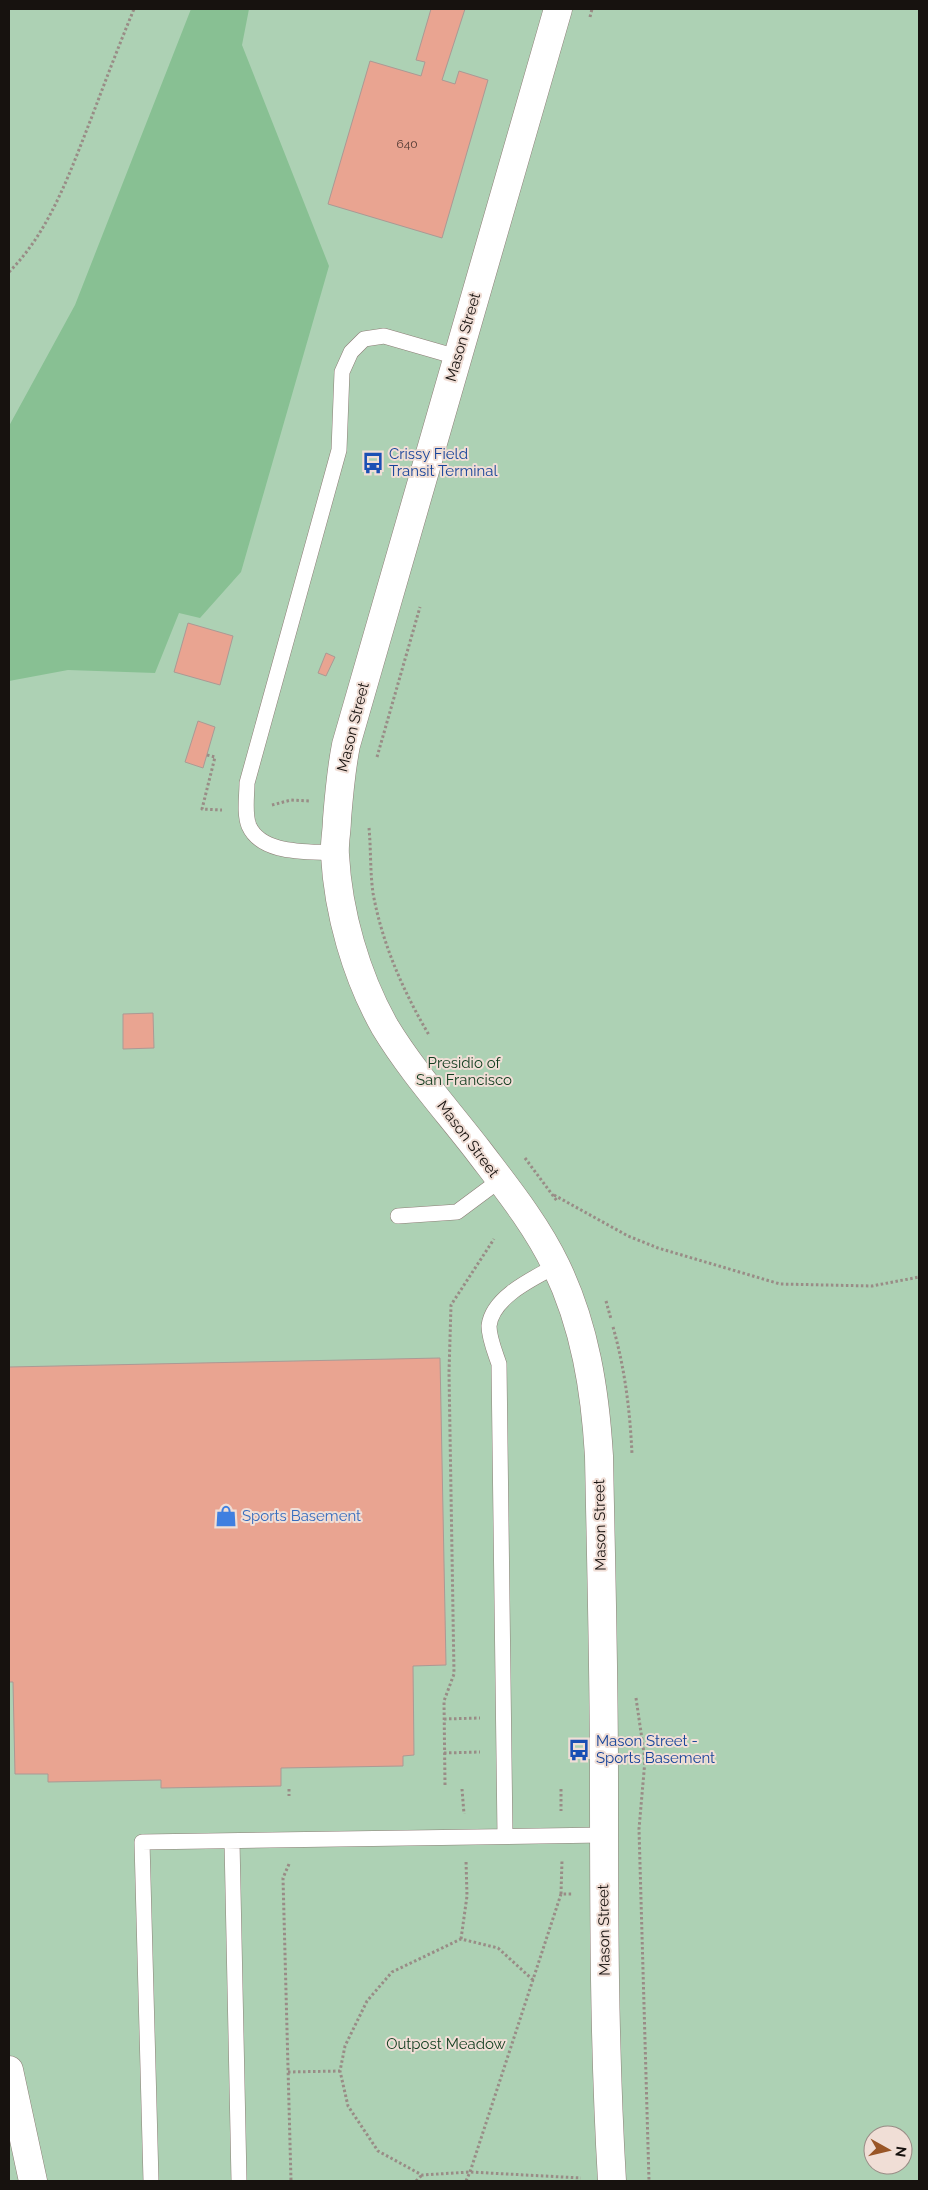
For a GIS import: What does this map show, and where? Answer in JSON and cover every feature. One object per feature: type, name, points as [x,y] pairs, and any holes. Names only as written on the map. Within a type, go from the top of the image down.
[{"type":"main road","name":"Mason Street","points":[[558,9],[346,745],[341,771],[335,853],[350,940],[366,986],[385,1026],[408,1061],[500,1180],[524,1214],[556,1266],[576,1316],[589,1362],[596,1408],[600,1466],[607,2093],[612,2181]]},
{"type":"main road","points":[[9,2070],[33,2181]]},
{"type":"lane","points":[[335,853],[282,848],[262,842],[249,826],[246,807],[247,783],[339,450],[342,372],[351,352],[364,340],[384,336],[457,357]]},
{"type":"lane","points":[[398,1216],[457,1212],[500,1180]]},
{"type":"lane","points":[[505,1836],[499,1364],[492,1344],[489,1325],[496,1310],[510,1292],[556,1266]]},
{"type":"lane","points":[[151,2181],[142,1842],[603,1835]]},
{"type":"lane","points":[[232,1841],[238,2181]]},
{"type":"path","points":[[9,272],[25,256],[49,216],[77,155],[134,9]]},
{"type":"path","points":[[589,18],[592,9]]},
{"type":"path","points":[[375,764],[421,604]]},
{"type":"path","points":[[207,755],[215,757],[202,809],[223,810]]},
{"type":"path","points":[[272,804],[290,800],[313,801]]},
{"type":"path","points":[[369,822],[373,892],[382,931],[397,973],[414,1010],[432,1038]]},
{"type":"path","points":[[524,1156],[561,1209]]},
{"type":"path","points":[[553,1195],[628,1236],[658,1248],[780,1284],[872,1286],[919,1277]]},
{"type":"path","points":[[445,1785],[444,1702],[454,1674],[449,1372],[451,1305],[494,1239]]},
{"type":"path","points":[[604,1297],[621,1355],[629,1405],[632,1455]]},
{"type":"path","points":[[636,1689],[645,1760],[640,1829],[649,2181]]},
{"type":"path","points":[[444,1719],[458,1718]]},
{"type":"path","points":[[444,1753],[459,1753]]},
{"type":"path","points":[[289,1789],[289,1796]]},
{"type":"path","points":[[462,1789],[464,1818]]},
{"type":"path","points":[[561,1789],[561,1812]]},
{"type":"path","points":[[461,1939],[467,1896],[465,1853]]},
{"type":"path","points":[[290,1856],[283,1878],[291,2181]]},
{"type":"path","points":[[466,2181],[561,1894],[562,1858]]},
{"type":"path","points":[[561,1894],[578,1892]]},
{"type":"path","points":[[533,1980],[498,1948],[461,1939],[392,1972],[367,2002],[345,2046],[340,2071],[348,2106],[378,2151],[422,2175],[470,2172],[581,2178]]},
{"type":"path","points":[[288,2072],[340,2071]]},
{"type":"path","points":[[416,2181],[422,2175]]},
{"type":"green space","name":"Presidio of San Francisco","points":[[9,9],[919,9],[919,2181],[9,2181]]},
{"type":"green space","points":[[191,9],[249,9],[242,45],[329,266],[241,572],[200,618],[179,613],[155,673],[68,670],[9,681],[9,426],[75,305]]},
{"type":"building","points":[[431,9],[465,9],[442,80],[455,84],[459,71],[488,80],[442,238],[328,204],[370,61],[421,76],[425,62],[416,60]]},
{"type":"building","points":[[188,623],[233,636],[220,685],[174,672]]},
{"type":"building","points":[[326,653],[335,657],[326,676],[318,673]]},
{"type":"building","points":[[198,721],[215,727],[203,768],[185,762]]},
{"type":"building","points":[[153,1013],[154,1048],[123,1049],[123,1014]]},
{"type":"building","name":"Sports Basement","points":[[440,1358],[446,1665],[413,1666],[414,1755],[403,1756],[403,1766],[281,1768],[281,1786],[161,1788],[161,1780],[48,1782],[48,1774],[15,1774],[13,1682],[9,1682],[9,1367]]},
{"type":"place","name":"Crissy Field Transit Terminal","points":[[373,463]]},
{"type":"place","name":"Sports Basement","points":[[226,1516]]},
{"type":"place","name":"Mason Street - Sports Basement","points":[[579,1750]]},
{"type":"park label","name":"Outpost Meadow","points":[[446,2044]]}]
